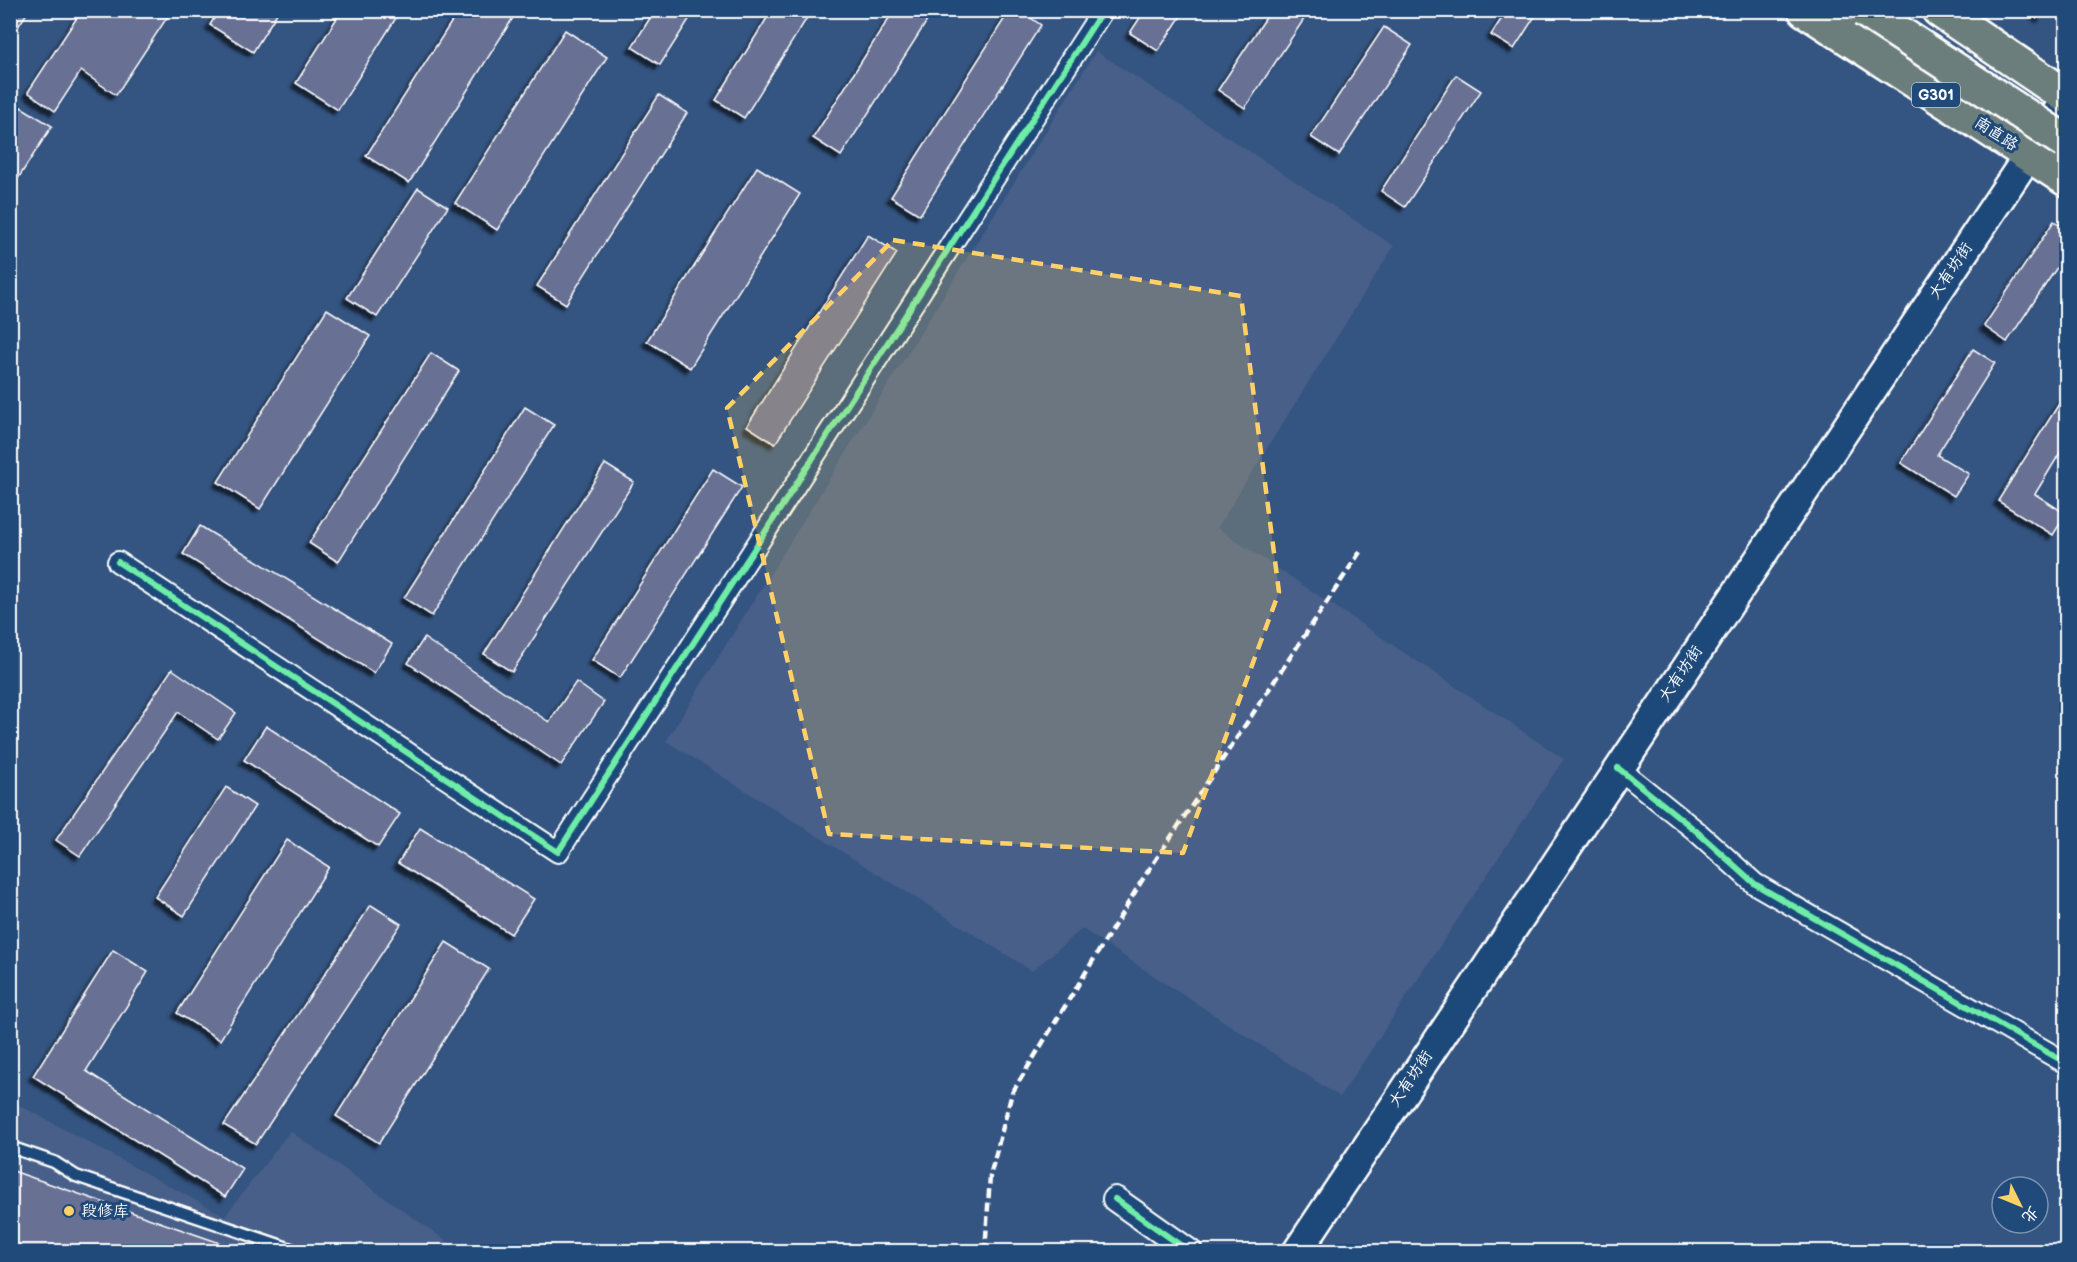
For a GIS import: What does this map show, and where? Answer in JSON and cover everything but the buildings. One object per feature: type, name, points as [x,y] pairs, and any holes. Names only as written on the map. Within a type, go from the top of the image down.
[{"type":"highway","name":"南直路","points":[[1805,10],[2067,179]]},
{"type":"highway","points":[[1864,10],[2067,142]]},
{"type":"highway","points":[[1904,10],[2067,116]]},
{"type":"highway","points":[[1939,10],[2067,97]]},
{"type":"main road","name":"大有坊街","points":[[1297,1251],[2067,97]]},
{"type":"street","points":[[118,562],[558,852],[1103,10]]},
{"type":"street","points":[[1618,768],[1695,830],[1755,884],[2067,1063]]},
{"type":"street","points":[[1115,1199],[1190,1251]]},
{"type":"lane","points":[[10,1148],[54,1162],[76,1176],[300,1251]]},
{"type":"highlighted area","points":[[893,240],[1241,296],[1279,592],[1183,853],[829,834],[727,408]]},
{"type":"shaded area","points":[[1096,51],[1394,246],[1217,528],[1564,759],[1340,1097],[1082,929],[1032,971],[666,741]]},
{"type":"shaded area","points":[[10,1100],[225,1216],[290,1131],[461,1251],[11,1251]]},
{"type":"railway","points":[[985,1252],[990,1176],[1012,1093],[1141,882],[1360,552]]},
{"type":"cycle path","points":[[118,562],[558,852],[1103,10]]},
{"type":"cycle path","points":[[1618,768],[1695,830],[1755,884],[2066,1063]]},
{"type":"cycle path","points":[[1115,1199],[1190,1252]]},
{"type":"place","name":"段修库","points":[[69,1211]]}]
